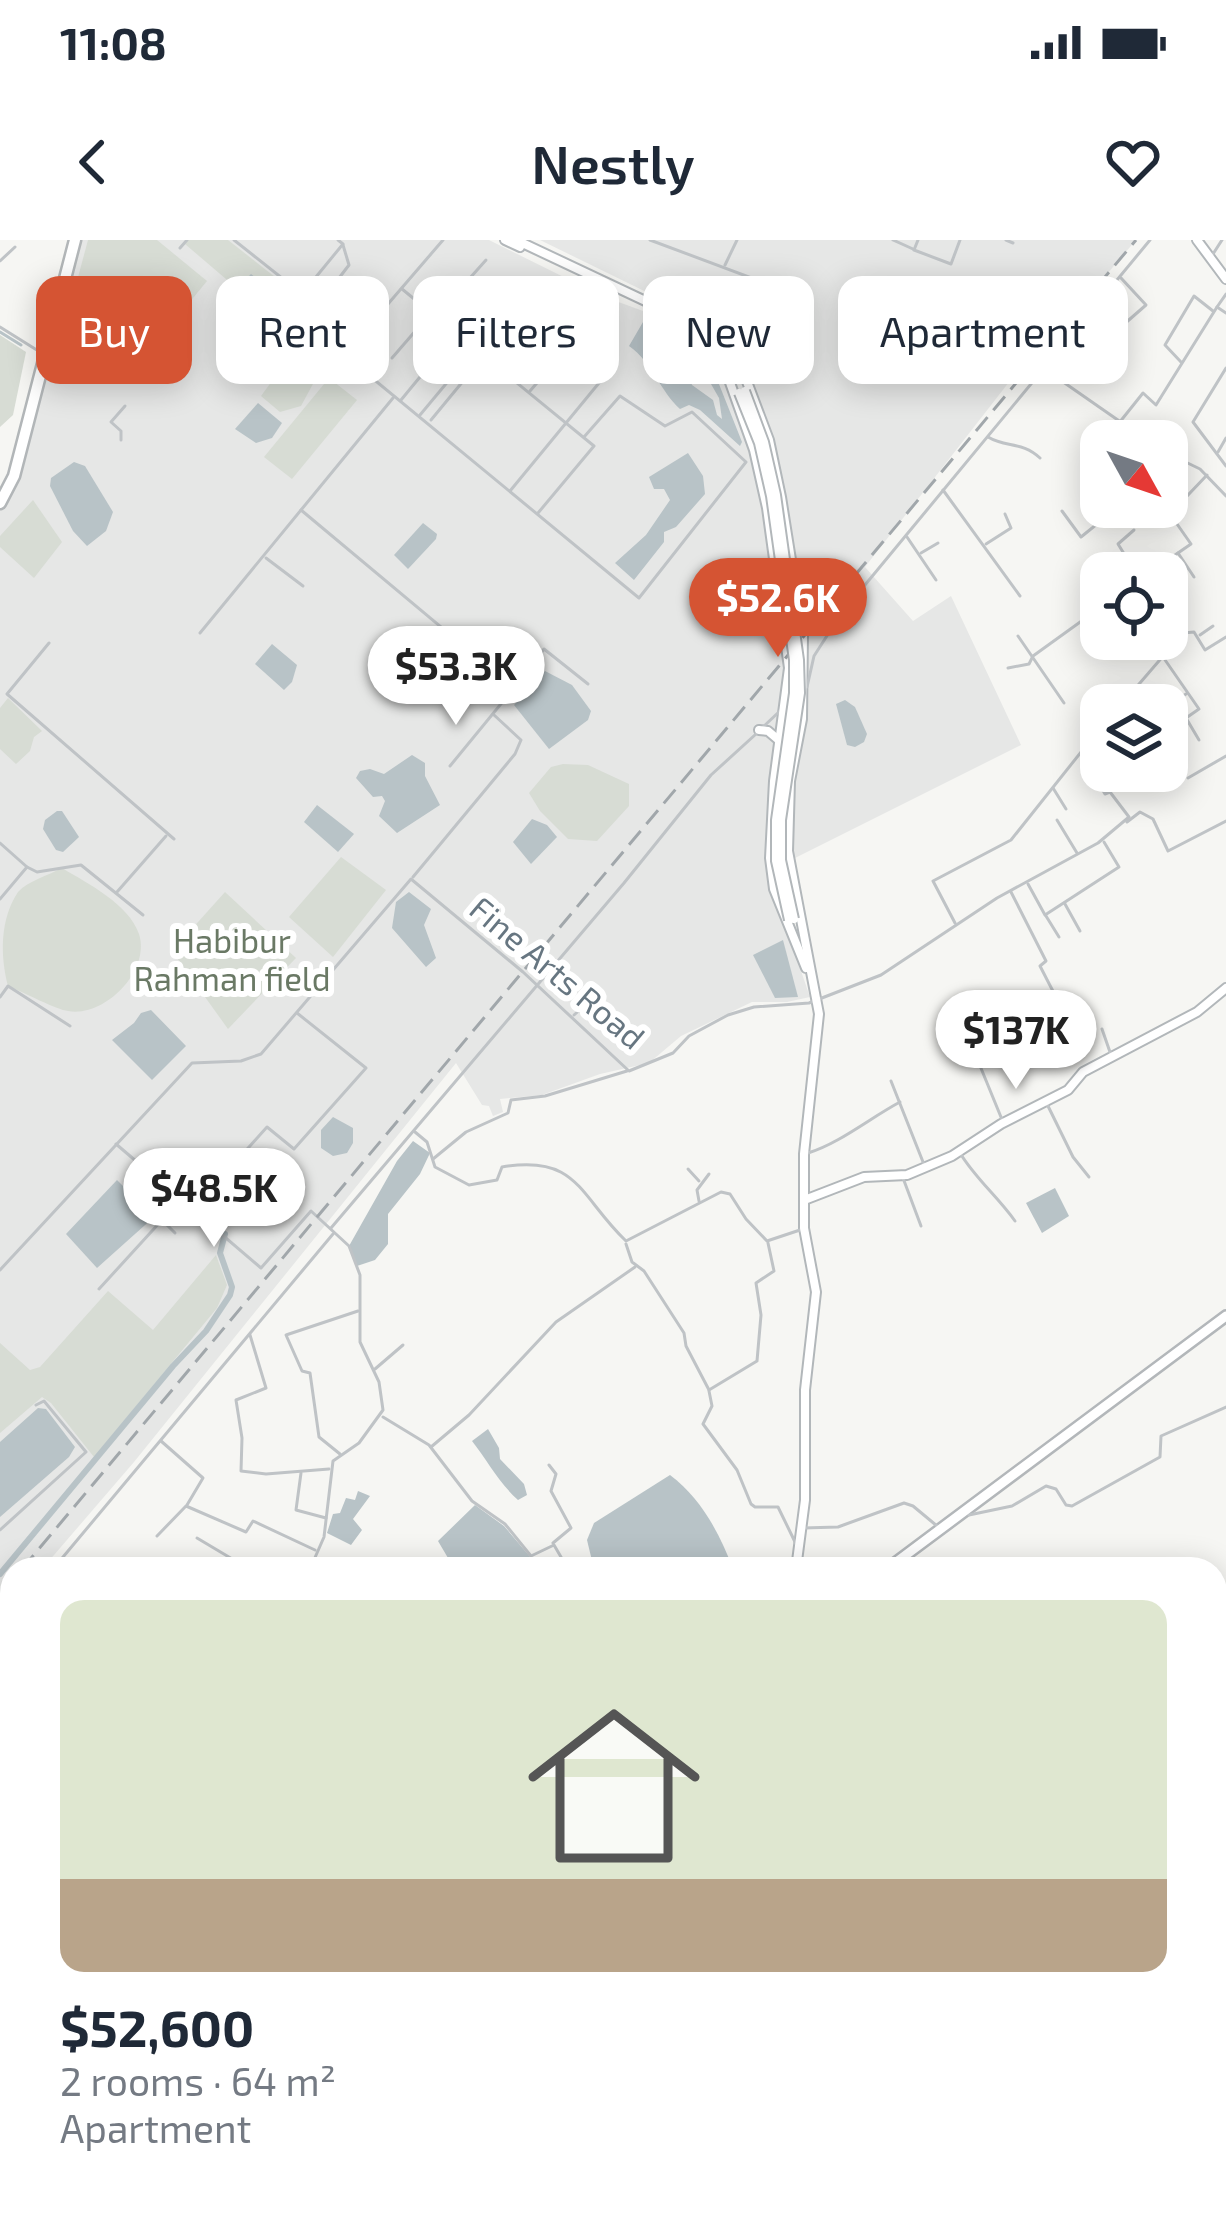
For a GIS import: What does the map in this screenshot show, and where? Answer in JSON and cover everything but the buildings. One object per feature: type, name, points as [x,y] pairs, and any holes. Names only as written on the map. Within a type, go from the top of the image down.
[{"type":"highway","points":[[65,276],[74,240]]},
{"type":"highway","points":[[0,493],[36,381]]},
{"type":"highway","points":[[0,503],[14,476],[37,384]]},
{"type":"main road","points":[[505,240],[643,306]]},
{"type":"main road","points":[[516,240],[643,300]]},
{"type":"main road","points":[[1200,240],[1226,275]]},
{"type":"main road","points":[[1200,240],[1226,275]]},
{"type":"main road","points":[[730,384],[754,450],[767,508],[788,653],[770,858],[774,889],[797,936]]},
{"type":"main road","points":[[736,384],[764,442],[800,660],[800,693],[781,820],[781,860],[792,920],[818,998],[818,1046],[804,1154],[804,1228],[816,1292],[805,1390],[805,1500],[797,1557]]},
{"type":"main road","points":[[741,384],[742,392]]},
{"type":"main road","points":[[745,384],[769,440],[799,600],[804,689],[790,781],[788,851],[797,936]]},
{"type":"main road","points":[[759,730],[768,731],[782,744]]},
{"type":"main road","points":[[807,1199],[864,1177],[903,1176],[959,1151],[1068,1090],[1083,1072],[1197,1012],[1226,988]]},
{"type":"main road","points":[[941,1532],[1226,1319]]},
{"type":"main road","points":[[907,1557],[1226,1319]]},
{"type":"street","points":[[180,248],[187,240]]},
{"type":"street","points":[[234,240],[279,276]]},
{"type":"street","points":[[389,304],[443,240]]},
{"type":"street","points":[[650,240],[742,276]]},
{"type":"street","points":[[723,269],[737,240]]},
{"type":"street","points":[[893,240],[951,264],[961,240]]},
{"type":"street","points":[[914,250],[918,240]]},
{"type":"street","points":[[1006,240],[1013,242]]},
{"type":"street","points":[[1121,276],[1150,240]]},
{"type":"street","points":[[1213,254],[1222,240]]},
{"type":"street","points":[[315,276],[340,242]]},
{"type":"street","points":[[340,242],[350,265],[341,276]]},
{"type":"street","points":[[0,261],[15,247]]},
{"type":"street","points":[[471,276],[486,260]]},
{"type":"street","points":[[1128,286],[1146,305],[1128,321]]},
{"type":"street","points":[[402,289],[413,298]]},
{"type":"street","points":[[1121,420],[1143,393],[1156,404],[1226,294]]},
{"type":"street","points":[[1182,363],[1165,345],[1194,296],[1226,313]]},
{"type":"street","points":[[0,327],[36,349]]},
{"type":"street","points":[[392,358],[413,336]]},
{"type":"street","points":[[1226,368],[1192,422],[1226,466]]},
{"type":"street","points":[[200,633],[413,381]]},
{"type":"street","points":[[379,384],[639,598],[746,462],[692,412],[665,426],[620,396],[584,437]]},
{"type":"street","points":[[418,417],[446,384]]},
{"type":"street","points":[[431,420],[461,384]]},
{"type":"street","points":[[519,384],[595,446],[536,514]]},
{"type":"street","points":[[529,392],[536,384]]},
{"type":"street","points":[[509,491],[598,384]]},
{"type":"street","points":[[63,1557],[711,775],[804,689],[819,645],[1031,384]]},
{"type":"street","points":[[1066,384],[1115,420]]},
{"type":"street","points":[[121,440],[121,431],[111,422],[125,406]]},
{"type":"street","points":[[987,436],[998,443],[1015,442],[1040,458]]},
{"type":"street","points":[[1217,453],[1226,438]]},
{"type":"street","points":[[1188,465],[1207,475],[1226,496]]},
{"type":"street","points":[[1179,552],[1191,544],[1170,514],[1207,475]]},
{"type":"street","points":[[942,489],[1020,596]]},
{"type":"street","points":[[301,510],[514,688]]},
{"type":"street","points":[[1062,511],[1081,537],[1092,528]]},
{"type":"street","points":[[985,545],[1011,528],[1005,514]]},
{"type":"street","points":[[1123,552],[1118,544],[1134,530]]},
{"type":"street","points":[[906,536],[936,580]]},
{"type":"street","points":[[919,554],[938,543]]},
{"type":"street","points":[[264,556],[302,586]]},
{"type":"street","points":[[1188,568],[1194,577]]},
{"type":"street","points":[[1008,668],[1018,664],[1021,669],[1080,623]]},
{"type":"street","points":[[1197,637],[1213,626]]},
{"type":"street","points":[[1188,633],[1194,632],[1205,650],[1225,639]]},
{"type":"street","points":[[1018,636],[1064,703]]},
{"type":"street","points":[[0,703],[49,643]]},
{"type":"street","points":[[450,766],[544,649],[587,684]]},
{"type":"street","points":[[1139,684],[1159,660]]},
{"type":"street","points":[[1188,693],[1199,709],[1188,717]]},
{"type":"street","points":[[7,694],[174,839]]},
{"type":"street","points":[[0,1270],[192,1063],[256,1058],[515,754],[521,740],[492,713]]},
{"type":"street","points":[[1188,721],[1199,740]]},
{"type":"street","points":[[956,926],[933,881],[1011,840],[1080,753]]},
{"type":"street","points":[[1188,778],[1226,756]]},
{"type":"street","points":[[1053,786],[1066,809]]},
{"type":"street","points":[[1106,792],[1129,817],[1108,832]]},
{"type":"street","points":[[1108,832],[1140,812],[1153,819],[1168,851],[1226,821]]},
{"type":"street","points":[[1057,820],[1078,855]]},
{"type":"street","name":"Fine Arts Road","points":[[411,879],[629,1070],[673,1054],[689,1036],[728,1015],[754,1007],[809,1003],[881,975],[1108,832]]},
{"type":"street","points":[[116,893],[168,834]]},
{"type":"street","points":[[1045,915],[1119,867],[1102,839]]},
{"type":"street","points":[[0,843],[37,872],[81,865],[143,915]]},
{"type":"street","points":[[0,899],[26,867]]},
{"type":"street","points":[[1027,882],[1059,937]]},
{"type":"street","points":[[1010,891],[1046,962],[1040,966],[1058,1001],[1067,997]]},
{"type":"street","points":[[1064,902],[1080,931]]},
{"type":"street","points":[[0,997],[8,986],[70,1026]]},
{"type":"street","points":[[573,1017],[583,1007]]},
{"type":"street","points":[[209,1220],[226,1200],[213,1187],[267,1127],[294,1149],[366,1068],[296,1012]]},
{"type":"street","points":[[1102,1029],[1111,1057]]},
{"type":"street","points":[[967,1034],[1003,1123]]},
{"type":"street","points":[[432,1160],[466,1132],[508,1113],[511,1100],[545,1096],[629,1070]]},
{"type":"street","points":[[891,1081],[925,1168]]},
{"type":"street","points":[[804,1154],[831,1144],[900,1102]]},
{"type":"street","points":[[1047,1102],[1088,1178]]},
{"type":"street","points":[[414,1131],[427,1142],[442,1174],[452,1174],[469,1185],[497,1180],[502,1167],[555,1166],[574,1179],[601,1217],[626,1241],[632,1262],[644,1270],[684,1333],[709,1390],[712,1406],[704,1424],[736,1469],[751,1504],[778,1508],[798,1546]]},
{"type":"street","points":[[116,1144],[260,1268],[311,1210],[349,1246],[361,1275],[360,1342],[383,1400],[381,1416],[331,1469],[327,1519],[314,1557]]},
{"type":"street","points":[[959,1151],[971,1172],[1015,1221]]},
{"type":"street","points":[[688,1169],[700,1183]]},
{"type":"street","points":[[699,1203],[700,1183],[709,1174]]},
{"type":"street","points":[[903,1176],[921,1226]]},
{"type":"street","points":[[626,1241],[721,1192],[730,1194],[767,1241],[774,1271],[756,1283],[761,1316],[758,1360],[709,1390]]},
{"type":"street","points":[[99,1289],[182,1198]]},
{"type":"street","points":[[162,1220],[175,1233]]},
{"type":"street","points":[[767,1241],[804,1228]]},
{"type":"street","points":[[430,1447],[469,1414],[556,1322],[637,1265]]},
{"type":"street","points":[[341,1455],[319,1438],[310,1373],[302,1371],[286,1335],[360,1310]]},
{"type":"street","points":[[249,1334],[266,1388],[236,1400],[241,1471],[331,1469]]},
{"type":"street","points":[[374,1370],[404,1345]]},
{"type":"street","points":[[0,1530],[86,1452],[44,1401],[36,1405]]},
{"type":"street","points":[[969,1515],[1012,1506],[1046,1486],[1056,1489],[1072,1506],[1160,1457],[1161,1436],[1226,1407]]},
{"type":"street","points":[[381,1416],[430,1447],[472,1501],[505,1524],[531,1556],[571,1528],[550,1491],[556,1474],[550,1465]]},
{"type":"street","points":[[157,1536],[186,1506],[202,1478],[159,1439]]},
{"type":"street","points":[[301,1472],[296,1510],[327,1519]]},
{"type":"street","points":[[801,1528],[838,1527],[904,1504],[921,1512],[941,1532]]},
{"type":"street","points":[[186,1506],[246,1532],[253,1521],[316,1551]]},
{"type":"street","points":[[197,1538],[229,1557]]},
{"type":"street","points":[[551,1544],[560,1557]]},
{"type":"shaded area","points":[[78,240],[489,240],[562,276],[413,276],[413,384],[619,384],[619,302],[643,311],[643,384],[814,384],[814,276],[643,276],[643,290],[540,240],[1136,240],[1105,276],[838,276],[838,384],[1007,384],[865,567],[913,621],[951,596],[1021,745],[795,858],[772,887],[810,997],[752,1002],[681,1036],[649,1063],[542,1095],[500,1099],[503,1112],[493,1116],[456,1063],[52,1557],[0,1557],[0,509],[11,493],[40,384],[192,384],[192,276],[68,276]]},
{"type":"shaded area","points":[[643,322],[643,359],[629,346]]},
{"type":"shaded area","points":[[660,384],[692,384],[713,400],[722,419],[711,384],[719,384],[740,446],[700,410],[689,405],[680,409]]},
{"type":"shaded area","points":[[258,403],[282,423],[272,438],[256,443],[235,429]]},
{"type":"shaded area","points":[[688,453],[703,476],[705,494],[676,527],[664,532],[664,542],[634,580],[615,563],[646,535],[670,500],[664,489],[654,489],[649,477]]},
{"type":"shaded area","points":[[74,462],[85,466],[113,512],[106,531],[87,546],[73,531],[50,486],[51,478]]},
{"type":"shaded area","points":[[423,523],[437,534],[436,539],[408,569],[394,555]]},
{"type":"shaded area","points":[[418,631],[442,651],[424,675],[399,653]]},
{"type":"shaded area","points":[[272,644],[297,665],[284,690],[255,664]]},
{"type":"shaded area","points":[[545,671],[572,685],[591,711],[588,720],[549,749],[514,705]]},
{"type":"shaded area","points":[[845,700],[855,707],[867,734],[855,747],[847,745],[836,704]]},
{"type":"shaded area","points":[[412,755],[425,763],[425,776],[440,805],[397,833],[379,816],[385,801],[382,796],[373,797],[356,778],[360,771],[370,769],[384,774]]},
{"type":"shaded area","points":[[317,805],[354,834],[338,852],[304,822]]},
{"type":"shaded area","points":[[62,811],[79,837],[63,852],[56,850],[43,829],[45,820]]},
{"type":"shaded area","points":[[532,819],[547,825],[557,837],[531,864],[513,842]]},
{"type":"shaded area","points":[[409,892],[431,909],[424,925],[436,958],[426,967],[392,928],[396,902]]},
{"type":"shaded area","points":[[783,940],[798,997],[775,998],[753,955]]},
{"type":"shaded area","points":[[151,1010],[186,1046],[152,1080],[112,1040],[141,1013]]},
{"type":"shaded area","points":[[333,1117],[353,1128],[353,1143],[347,1153],[333,1156],[321,1148],[321,1130]]},
{"type":"shaded area","points":[[413,1141],[430,1153],[420,1174],[388,1214],[388,1244],[375,1260],[357,1266],[349,1246]]},
{"type":"shaded area","points":[[117,1180],[154,1217],[97,1268],[66,1234]]},
{"type":"shaded area","points":[[1055,1188],[1069,1216],[1042,1233],[1026,1203]]},
{"type":"shaded area","points":[[38,1408],[46,1409],[75,1447],[0,1517],[0,1442]]},
{"type":"shaded area","points":[[488,1429],[500,1459],[524,1484],[527,1495],[518,1500],[472,1441]]},
{"type":"shaded area","points":[[670,1475],[708,1518],[728,1557],[591,1557],[587,1540],[594,1523]]},
{"type":"shaded area","points":[[358,1491],[370,1496],[353,1519],[362,1530],[351,1545],[327,1533],[333,1514],[340,1513],[346,1498],[355,1500]]},
{"type":"shaded area","points":[[475,1505],[504,1526],[530,1557],[447,1557],[438,1541]]},
{"type":"green space","points":[[88,240],[157,240],[207,281],[192,299],[192,276],[78,276]]},
{"type":"green space","points":[[188,240],[228,240],[274,276],[222,276],[185,244]]},
{"type":"green space","points":[[0,335],[26,352],[13,415],[0,427]]},
{"type":"green space","points":[[270,384],[313,384],[301,406],[280,412],[261,396]]},
{"type":"green space","points":[[324,384],[337,384],[357,400],[292,479],[264,457]]},
{"type":"green space","points":[[33,500],[62,542],[34,578],[0,547],[0,536]]},
{"type":"green space","points":[[8,698],[42,731],[16,764],[0,749],[0,708]]},
{"type":"green space","points":[[588,765],[629,784],[629,806],[597,841],[568,839],[529,793],[551,767]]},
{"type":"green space","points":[[341,857],[386,890],[333,957],[289,917]]},
{"type":"green space","points":[[62,868],[126,913],[139,934],[141,948],[122,989],[82,1011],[63,1010],[8,986],[4,962],[5,925],[18,892]]},
{"type":"green space","name":"Habibur Rahman field","points":[[225,892],[296,958],[228,1029],[172,951]]},
{"type":"green space","points":[[216,1255],[227,1285],[217,1308],[94,1457],[42,1397],[0,1433],[0,1343],[30,1370],[40,1367],[108,1291],[153,1330]]},
{"type":"waterway","points":[[0,332],[21,345]]},
{"type":"waterway","points":[[14,1557],[206,1331],[230,1295],[232,1287],[220,1253],[225,1234]]},
{"type":"railway","points":[[32,1557],[1136,240]]}]
